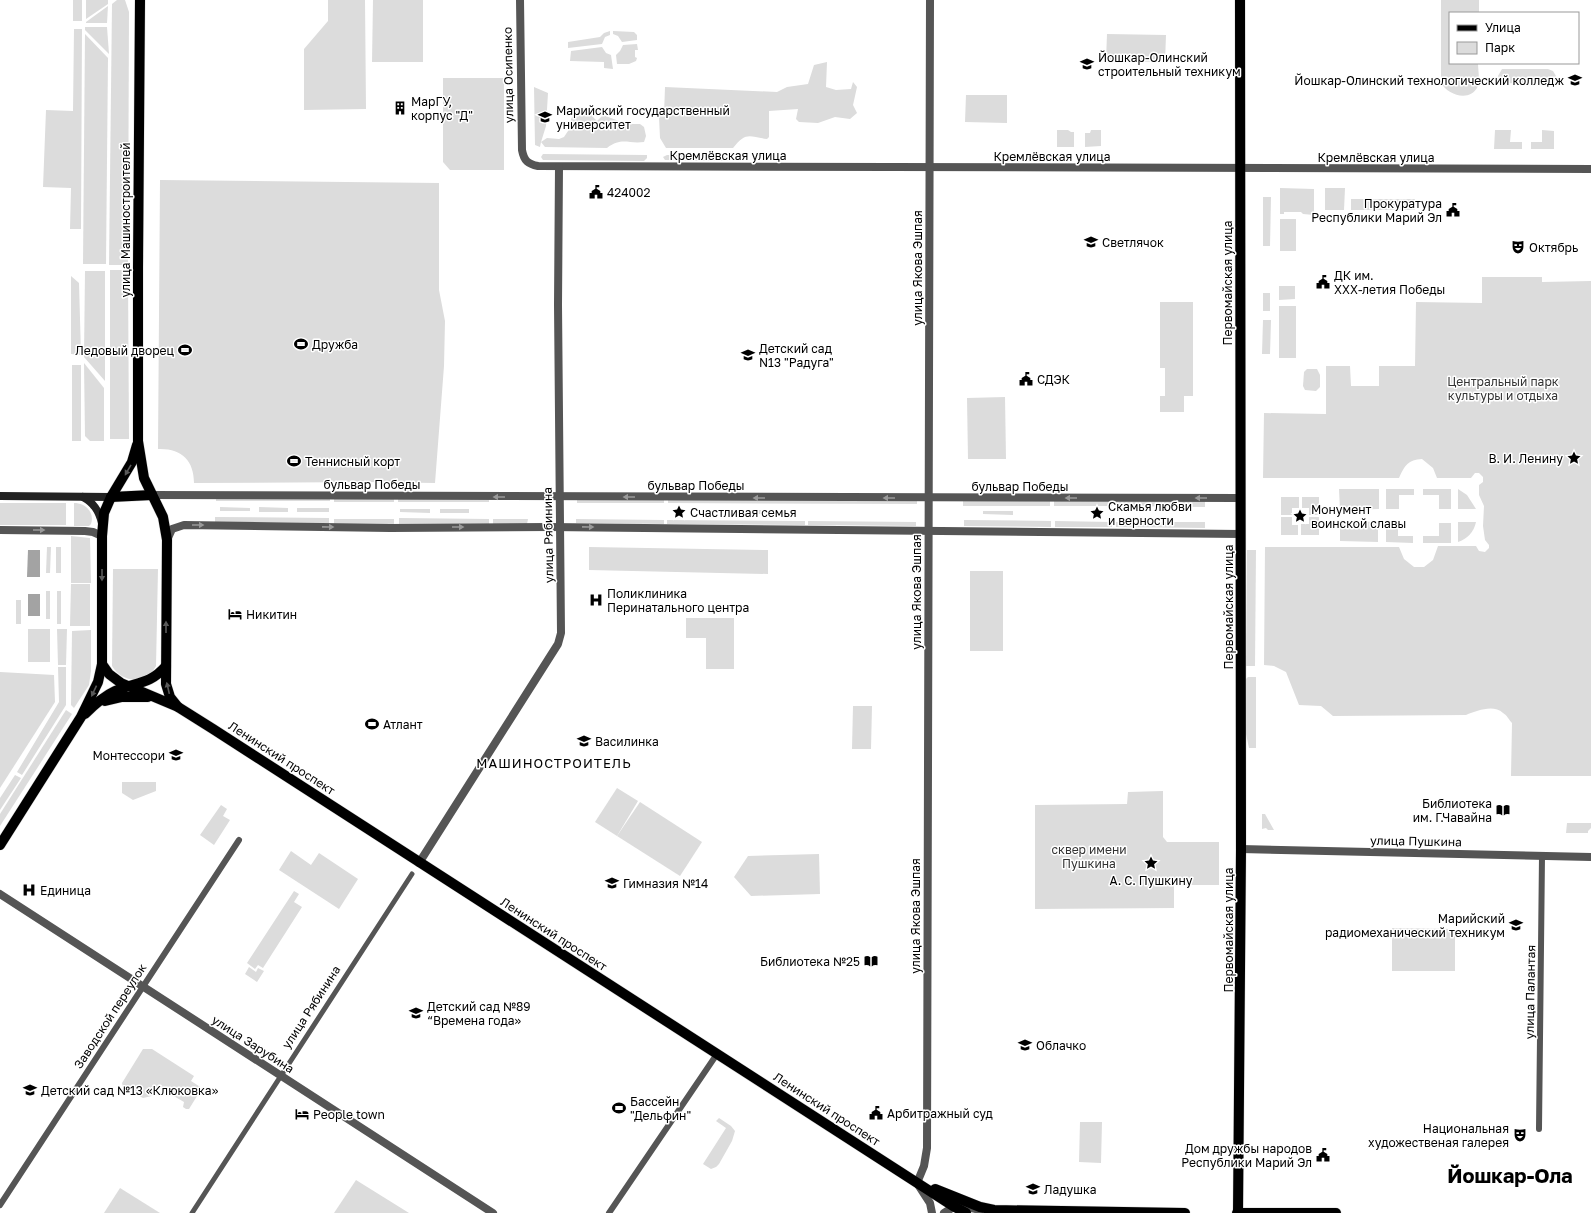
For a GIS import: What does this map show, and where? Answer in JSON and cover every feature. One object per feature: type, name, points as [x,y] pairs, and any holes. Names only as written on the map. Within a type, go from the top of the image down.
[{"type":"main road","name":"улица Машиностроителей","points":[[140,0],[138,441],[144,478],[164,517],[167,540]]},
{"type":"main road","name":"Первомайская улица","points":[[1238,1213],[1241,849],[1240,0]]},
{"type":"main road","name":"улица Машиностроителей","points":[[102,664],[103,524],[107,505],[132,462],[138,441]]},
{"type":"main road","points":[[0,496],[152,496]]},
{"type":"main road","points":[[82,496],[96,507],[103,524]]},
{"type":"main road","name":"Ленинский проспект","points":[[167,540],[166,666],[168,690],[178,707]]},
{"type":"main road","points":[[0,845],[81,717],[98,682],[102,664]]},
{"type":"main road","name":"Ленинский проспект","points":[[102,664],[113,678],[129,687],[178,707],[917,1183],[966,1213]]},
{"type":"main road","points":[[81,717],[108,695],[149,680],[161,672],[166,666]]},
{"type":"main road","name":"Ленинский проспект","points":[[97,703],[122,697],[156,698]]},
{"type":"main road","name":"Ленинский проспект","points":[[917,1183],[980,1207],[994,1210],[1185,1213]]},
{"type":"main road","points":[[1238,1213],[1336,1213]]},
{"type":"street","name":"улица Осипенко","points":[[520,0],[522,150]]},
{"type":"street","name":"улица Якова Эшпая","points":[[917,1183],[924,1166],[927,1148],[930,0]]},
{"type":"street","name":"Кремлёвская улица","points":[[522,150],[523,157],[530,164],[559,167],[1591,169]]},
{"type":"street","name":"улица Рябинина","points":[[419,863],[558,644],[561,633],[558,305],[559,167]]},
{"type":"street","name":"бульвар Победы","points":[[152,496],[1240,498]]},
{"type":"street","points":[[167,540],[172,529],[177,526],[184,525],[390,528],[561,527],[1240,534]]},
{"type":"street","points":[[0,530],[85,530],[102,536]]},
{"type":"street","name":"Заводской переулок","points":[[0,1205],[239,840]]},
{"type":"street","name":"улица Пушкина","points":[[1241,849],[1591,857]]},
{"type":"street","name":"улица Палантая","points":[[1539,1129],[1542,856]]},
{"type":"street","name":"улица Рябинина","points":[[192,1213],[412,874]]},
{"type":"street","name":"улица Зарубина","points":[[0,894],[493,1213]]},
{"type":"street","points":[[608,1213],[717,1054]]},
{"type":"street","points":[[917,1183],[930,1203],[932,1213]]},
{"type":"street","points":[[944,1213],[953,1206],[961,1206],[978,1210],[994,1210]]},
{"type":"green space","points":[[73,0],[82,0],[82,21],[73,21]]},
{"type":"green space","points":[[86,0],[108,0],[108,4],[86,19]]},
{"type":"green space","points":[[117,0],[125,0],[129,12],[128,263],[124,265],[109,265],[112,4]]},
{"type":"green space","points":[[328,0],[365,0],[366,109],[304,110],[304,49],[328,21]]},
{"type":"green space","points":[[373,0],[423,0],[423,62],[372,62]]},
{"type":"green space","points":[[1441,0],[1479,0],[1479,12],[1449,12],[1449,64],[1478,64],[1479,84],[1474,91],[1465,96],[1454,94],[1441,83]]},
{"type":"green space","points":[[108,6],[107,23],[86,23],[86,22]]},
{"type":"green space","points":[[85,27],[107,27],[109,54],[85,30]]},
{"type":"green space","points":[[74,29],[82,29],[81,229],[70,229],[71,188],[43,187],[46,110],[73,111]]},
{"type":"green space","points":[[610,31],[610,35],[605,37],[602,44],[568,48],[568,42],[600,37],[604,33]]},
{"type":"green space","points":[[613,31],[634,32],[637,35],[637,40],[622,42],[618,36],[613,34]]},
{"type":"green space","points":[[85,34],[108,58],[106,264],[83,264]]},
{"type":"green space","points":[[1107,34],[1166,35],[1165,62],[1106,61]]},
{"type":"green space","points":[[637,44],[638,50],[635,50],[635,57],[637,58],[636,61],[629,64],[617,64],[616,55],[623,45]]},
{"type":"green space","points":[[602,47],[606,53],[611,55],[613,69],[604,68],[604,62],[570,61],[571,51]]},
{"type":"green space","points":[[827,62],[826,87],[836,90],[851,89],[853,82],[857,87],[853,105],[857,113],[850,119],[835,117],[818,123],[799,122],[796,119],[798,109],[769,111],[769,137],[767,139],[751,136],[744,137],[733,148],[666,148],[660,138],[659,117],[664,115],[665,87],[777,92],[787,87],[808,84],[814,65]]},
{"type":"green space","points":[[1502,69],[1548,69],[1553,71],[1556,76],[1554,82],[1549,84],[1501,83],[1498,76]]},
{"type":"green space","points":[[443,78],[504,78],[504,170],[450,170],[443,162]]},
{"type":"green space","points":[[534,87],[548,93],[546,126],[540,147],[535,145]]},
{"type":"green space","points":[[966,95],[1007,95],[1007,123],[965,122]]},
{"type":"green space","points":[[578,107],[587,108],[593,111],[592,116],[597,121],[603,115],[627,124],[640,124],[644,127],[646,136],[644,142],[621,142],[607,148],[545,147],[541,142],[547,138],[559,139],[564,137],[570,128],[571,119]]},
{"type":"green space","points":[[1057,130],[1068,130],[1074,132],[1074,147],[1057,147]]},
{"type":"green space","points":[[1091,130],[1101,130],[1101,146],[1085,147],[1085,133],[1090,133]]},
{"type":"green space","points":[[1495,130],[1511,130],[1510,142],[1522,142],[1522,149],[1494,149]]},
{"type":"green space","points":[[1542,130],[1554,131],[1554,149],[1531,149],[1531,142],[1542,142]]},
{"type":"green space","points":[[543,154],[647,155],[647,158],[644,161],[543,160],[541,157]]},
{"type":"green space","points":[[667,155],[731,156],[732,159],[730,161],[665,160],[663,157]]},
{"type":"green space","name":"Дружба","points":[[160,180],[439,183],[439,290],[445,321],[444,366],[435,483],[194,483],[192,468],[185,457],[173,451],[158,449]]},
{"type":"green space","points":[[1280,188],[1314,189],[1314,215],[1303,214],[1301,212],[1284,212],[1284,214],[1280,214]]},
{"type":"green space","points":[[1325,188],[1345,188],[1344,210],[1325,210]]},
{"type":"green space","points":[[1263,197],[1271,197],[1270,246],[1263,246]]},
{"type":"green space","points":[[1351,199],[1415,199],[1415,210],[1351,210]]},
{"type":"green space","points":[[1280,219],[1296,219],[1296,251],[1280,251]]},
{"type":"green space","points":[[110,270],[125,270],[128,274],[129,439],[110,439]]},
{"type":"green space","points":[[85,271],[105,271],[105,381],[84,357]]},
{"type":"green space","points":[[71,276],[79,283],[81,355],[71,354]]},
{"type":"green space","name":"Центральный парк культуры и отдыха","points":[[1482,277],[1542,277],[1542,282],[1591,281],[1591,776],[1511,776],[1512,723],[1506,715],[1499,710],[1485,709],[1466,715],[1333,716],[1321,706],[1299,705],[1286,672],[1274,666],[1264,665],[1265,547],[1399,547],[1404,559],[1414,567],[1424,567],[1433,560],[1438,546],[1476,546],[1479,551],[1485,552],[1489,548],[1489,545],[1485,540],[1483,526],[1484,506],[1479,495],[1479,485],[1483,482],[1483,477],[1479,473],[1475,473],[1471,478],[1437,478],[1433,468],[1422,459],[1410,462],[1403,470],[1399,478],[1263,478],[1264,413],[1326,414],[1326,366],[1350,366],[1351,386],[1379,386],[1379,366],[1415,366],[1416,302],[1482,303]]},
{"type":"green space","points":[[1279,286],[1295,286],[1295,299],[1279,300]]},
{"type":"green space","points":[[1263,293],[1270,293],[1270,311],[1263,311]]},
{"type":"green space","points":[[1160,302],[1193,302],[1193,396],[1184,396],[1184,412],[1160,412],[1160,396],[1165,396],[1165,368],[1160,368]]},
{"type":"green space","points":[[1279,306],[1296,306],[1296,358],[1279,358]]},
{"type":"green space","points":[[1263,320],[1271,320],[1270,354],[1262,354]]},
{"type":"green space","points":[[84,363],[104,388],[104,441],[90,441],[85,436]]},
{"type":"green space","points":[[72,365],[81,365],[81,441],[72,441]]},
{"type":"green space","points":[[1307,369],[1317,369],[1320,375],[1320,387],[1316,391],[1305,390],[1303,386],[1304,372]]},
{"type":"green space","points":[[1005,397],[1006,459],[968,459],[967,398]]},
{"type":"green space","points":[[1339,489],[1379,489],[1379,509],[1340,510]]},
{"type":"green space","points":[[1386,489],[1414,489],[1414,495],[1399,495],[1399,509],[1386,509]]},
{"type":"green space","points":[[1423,489],[1451,489],[1451,509],[1439,509],[1439,495],[1423,495]]},
{"type":"green space","points":[[1458,489],[1467,495],[1476,509],[1458,509]]},
{"type":"green space","points":[[216,496],[330,497],[330,501],[216,501]]},
{"type":"green space","points":[[334,497],[394,498],[394,502],[334,502]]},
{"type":"green space","points":[[1281,497],[1299,497],[1299,508],[1292,508],[1292,515],[1281,515]]},
{"type":"green space","points":[[1302,497],[1319,497],[1319,515],[1309,515],[1309,508],[1302,508]]},
{"type":"green space","points":[[398,498],[489,498],[489,502],[398,502]]},
{"type":"green space","points":[[577,499],[664,499],[664,503],[577,503]]},
{"type":"green space","points":[[668,499],[917,500],[917,504],[668,503]]},
{"type":"green space","points":[[963,500],[1050,500],[1050,506],[963,506]]},
{"type":"green space","points":[[1054,500],[1112,500],[1112,506],[1054,506]]},
{"type":"green space","points":[[1116,500],[1205,501],[1205,507],[1116,506]]},
{"type":"green space","points":[[0,503],[66,503],[66,525],[0,525]]},
{"type":"green space","points":[[74,503],[85,506],[90,512],[92,520],[89,526],[74,526]]},
{"type":"green space","points":[[220,507],[250,508],[250,511],[220,511]]},
{"type":"green space","points":[[259,507],[288,508],[288,512],[259,512]]},
{"type":"green space","points":[[297,508],[329,508],[329,512],[297,512]]},
{"type":"green space","points":[[400,509],[430,509],[430,513],[400,512]]},
{"type":"green space","points":[[440,509],[469,509],[469,513],[440,513]]},
{"type":"green space","points":[[733,510],[765,510],[765,514],[733,514]]},
{"type":"green space","points":[[983,511],[1013,511],[1013,515],[983,514]]},
{"type":"green space","points":[[215,517],[329,518],[329,523],[215,522]]},
{"type":"green space","points":[[1281,517],[1292,517],[1292,525],[1298,525],[1298,535],[1281,535]]},
{"type":"green space","points":[[1309,517],[1319,517],[1319,535],[1301,535],[1301,524],[1309,524]]},
{"type":"green space","points":[[399,518],[489,519],[489,524],[399,524]]},
{"type":"green space","points":[[334,519],[394,519],[394,524],[334,524]]},
{"type":"green space","points":[[493,519],[528,519],[527,524],[493,524]]},
{"type":"green space","points":[[576,519],[664,520],[664,524],[576,523]]},
{"type":"green space","points":[[667,520],[805,521],[805,525],[667,524]]},
{"type":"green space","points":[[964,520],[1051,521],[1051,527],[964,526]]},
{"type":"green space","points":[[808,521],[916,522],[916,526],[808,525]]},
{"type":"green space","points":[[1055,521],[1112,522],[1112,527],[1055,527]]},
{"type":"green space","points":[[1340,521],[1378,522],[1378,542],[1340,541]]},
{"type":"green space","points":[[1116,522],[1205,522],[1205,528],[1116,527]]},
{"type":"green space","points":[[1458,522],[1476,522],[1470,535],[1458,542]]},
{"type":"green space","points":[[1386,523],[1398,523],[1398,536],[1413,536],[1413,543],[1386,542]]},
{"type":"green space","points":[[1439,523],[1451,523],[1451,543],[1423,543],[1423,536],[1439,536]]},
{"type":"green space","points":[[71,536],[90,538],[91,583],[71,583]]},
{"type":"green space","points":[[47,547],[51,547],[50,573],[46,573]]},
{"type":"green space","points":[[56,547],[61,547],[61,573],[56,573]]},
{"type":"green space","points":[[589,547],[768,550],[768,574],[589,570]]},
{"type":"green space","points":[[1247,550],[1256,550],[1255,666],[1246,666]]},
{"type":"green space","points":[[113,569],[158,569],[156,666],[152,672],[141,679],[128,679],[117,672],[112,666]]},
{"type":"green space","points":[[970,571],[1003,571],[1003,651],[970,651]]},
{"type":"green space","points":[[71,584],[90,584],[90,626],[70,626]]},
{"type":"green space","points":[[46,591],[50,591],[50,619],[46,619]]},
{"type":"green space","points":[[57,591],[61,591],[61,624],[57,624]]},
{"type":"green space","points":[[16,600],[21,600],[21,624],[16,624]]},
{"type":"green space","points":[[686,618],[734,618],[734,669],[706,669],[706,638],[686,638]]},
{"type":"green space","points":[[28,629],[50,629],[50,662],[28,662]]},
{"type":"green space","points":[[57,629],[67,629],[66,665],[58,665]]},
{"type":"green space","points":[[91,630],[91,671],[89,685],[74,708],[71,705],[72,631]]},
{"type":"green space","points":[[58,667],[66,667],[66,705],[22,775],[17,772],[59,702]]},
{"type":"green space","points":[[0,672],[54,675],[55,702],[0,788]]},
{"type":"green space","points":[[1248,677],[1256,677],[1256,748],[1249,748],[1246,734],[1246,679]]},
{"type":"green space","points":[[853,706],[872,706],[871,749],[852,749]]},
{"type":"green space","points":[[66,710],[72,714],[0,826],[0,814]]},
{"type":"green space","points":[[15,775],[21,778],[0,810],[0,798]]},
{"type":"green space","points":[[122,782],[156,782],[156,791],[133,800],[122,793]]},
{"type":"green space","points":[[617,788],[638,801],[617,836],[595,822]]},
{"type":"green space","name":"сквер имени Пушкина","points":[[1163,791],[1163,837],[1167,842],[1219,842],[1219,885],[1174,885],[1174,908],[1035,909],[1035,805],[1127,804],[1128,792]]},
{"type":"green space","points":[[640,802],[702,842],[680,876],[617,836]]},
{"type":"green space","points":[[221,805],[227,809],[223,816],[230,820],[214,845],[200,835]]},
{"type":"green space","points":[[1262,814],[1265,814],[1274,830],[1268,830],[1266,828],[1262,829]]},
{"type":"green space","points":[[1567,823],[1591,823],[1591,828],[1588,833],[1566,833]]},
{"type":"green space","points":[[291,851],[311,865],[319,853],[358,879],[339,909],[279,870]]},
{"type":"green space","points":[[819,854],[820,894],[751,896],[734,877],[748,856]]},
{"type":"green space","points":[[294,891],[299,894],[294,902],[302,907],[263,968],[258,965],[255,969],[247,963]]},
{"type":"green space","points":[[1392,928],[1455,929],[1455,971],[1392,971]]},
{"type":"green space","points":[[249,967],[256,972],[258,968],[264,971],[257,982],[245,974]]},
{"type":"green space","points":[[143,1049],[152,1049],[194,1076],[191,1081],[202,1088],[189,1109],[183,1107],[184,1102],[160,1088],[156,1095],[143,1098],[123,1087],[122,1083]]},
{"type":"green space","points":[[719,1118],[731,1126],[735,1131],[732,1141],[719,1164],[711,1169],[703,1164],[726,1128],[716,1121]]},
{"type":"green space","points":[[1080,1122],[1102,1122],[1101,1163],[1079,1162]]},
{"type":"green space","points":[[356,1180],[409,1213],[334,1213]]},
{"type":"green space","points":[[120,1188],[160,1213],[104,1213]]},
{"type":"shaded area","points":[[28,550],[40,550],[40,577],[27,577]]},
{"type":"shaded area","points":[[28,594],[40,594],[40,616],[28,616]]},
{"type":"place","name":"Йошкар-Олинский строительный техникум","points":[[1087,64]]},
{"type":"place","name":"Йошкар-Олинский технологический колледж","points":[[1575,80]]},
{"type":"place","name":"МарГУ, корпус \"Д\"","points":[[400,108]]},
{"type":"place","name":"Марийский государственный университет","points":[[545,117]]},
{"type":"place","name":"424002","points":[[596,192]]},
{"type":"place","name":"Прокуратура Республики Марий Эл","points":[[1453,210]]},
{"type":"place","name":"Светлячок","points":[[1091,242]]},
{"type":"place","name":"Октябрь","points":[[1518,247]]},
{"type":"place","name":"ДК им. ХХХ-летия Победы","points":[[1323,282]]},
{"type":"place","name":"Дружба","points":[[301,344]]},
{"type":"place","name":"Ледовый дворец","points":[[185,350]]},
{"type":"place","name":"Детский сад N13 \"Радуга\"","points":[[748,355]]},
{"type":"place","name":"СДЭК","points":[[1026,379]]},
{"type":"place","name":"В. И. Ленину","points":[[1574,458]]},
{"type":"place","name":"Теннисный корт","points":[[294,461]]},
{"type":"place","name":"Счастливая семья","points":[[679,512]]},
{"type":"place","name":"Скамья любви и верности","points":[[1097,513]]},
{"type":"place","name":"Монумент воинской славы","points":[[1300,516]]},
{"type":"place","name":"Поликлиника Перинатального центра","points":[[596,600]]},
{"type":"place","name":"Никитин","points":[[235,614]]},
{"type":"place","name":"Атлант","points":[[372,724]]},
{"type":"place","name":"Василинка","points":[[584,741]]},
{"type":"place","name":"Монтессори","points":[[176,755]]},
{"type":"place","name":"Библиотека им. Г.Чавайна","points":[[1503,810]]},
{"type":"place","name":"А. С. Пушкину","points":[[1151,863]]},
{"type":"place","name":"Гимназия №14","points":[[612,883]]},
{"type":"place","name":"Единица","points":[[29,890]]},
{"type":"place","name":"Марийский радиомеханический техникум","points":[[1516,925]]},
{"type":"place","name":"Библиотека №25","points":[[871,961]]},
{"type":"place","name":"Детский сад №89 “Времена года»","points":[[416,1013]]},
{"type":"place","name":"Облачко","points":[[1025,1045]]},
{"type":"place","name":"Детский сад №13 «Клюковка»","points":[[30,1090]]},
{"type":"place","name":"Бассейн \"Дельфин\"","points":[[619,1108]]},
{"type":"place","name":"Арбитражный суд","points":[[876,1113]]},
{"type":"place","name":"People town","points":[[302,1114]]},
{"type":"place","name":"Национальная художественая галерея","points":[[1520,1135]]},
{"type":"place","name":"Дом дружбы народов Республики Марий Эл","points":[[1323,1155]]},
{"type":"place","name":"Ладушка","points":[[1033,1189]]},
{"type":"district","name":"МАШИНОСТРОИТЕЛЬ","points":[[554,763]]},
{"type":"district","name":"Йошкар-Ола","points":[[1510,1175]]}]
